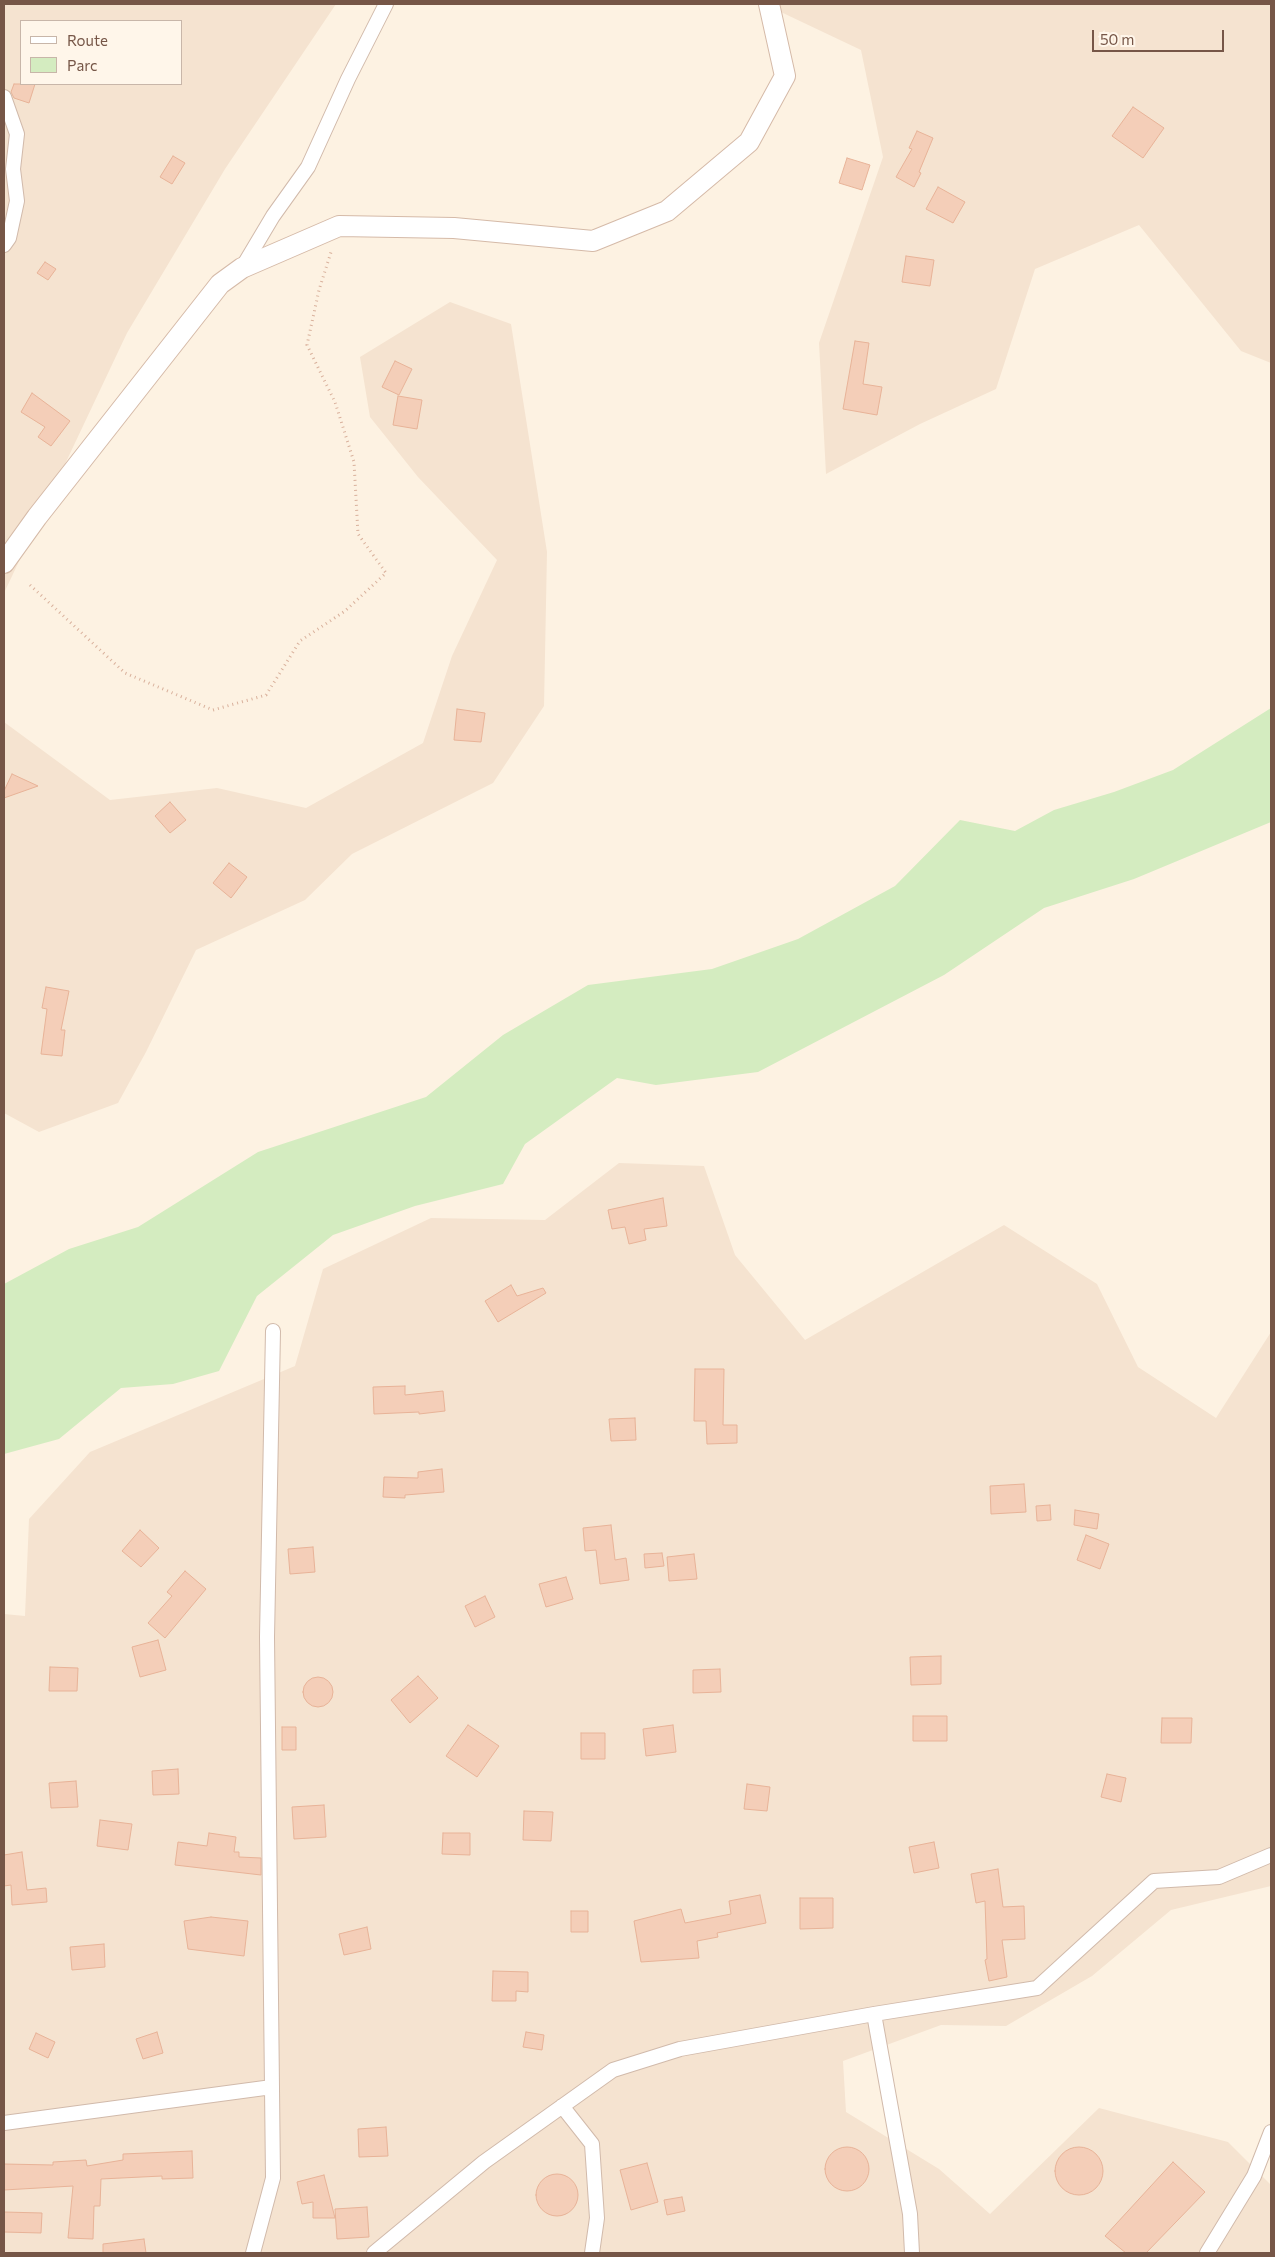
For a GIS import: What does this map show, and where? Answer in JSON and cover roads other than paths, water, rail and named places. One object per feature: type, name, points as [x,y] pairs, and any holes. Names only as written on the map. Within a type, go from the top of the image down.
[{"type":"street","points":[[242,268],[273,216],[308,167],[348,79],[386,4]]},
{"type":"street","points":[[4,563],[37,517],[220,284],[242,268],[339,226],[454,228],[593,241],[667,211],[749,142],[785,76],[769,4]]},
{"type":"street","points":[[4,97],[18,134],[13,168],[17,201],[9,238],[4,245]]},
{"type":"street","points":[[253,2253],[273,2178],[267,1637],[273,1330]]},
{"type":"street","points":[[374,2253],[484,2162],[613,2070],[680,2049],[874,2014],[1037,1988],[1154,1881],[1219,1877],[1271,1855]]},
{"type":"street","points":[[874,2014],[910,2214],[912,2253]]},
{"type":"street","points":[[4,2123],[272,2087]]},
{"type":"street","points":[[562,2106],[592,2144],[597,2218],[592,2253]]},
{"type":"street","points":[[1207,2253],[1254,2176],[1271,2132]]}]
